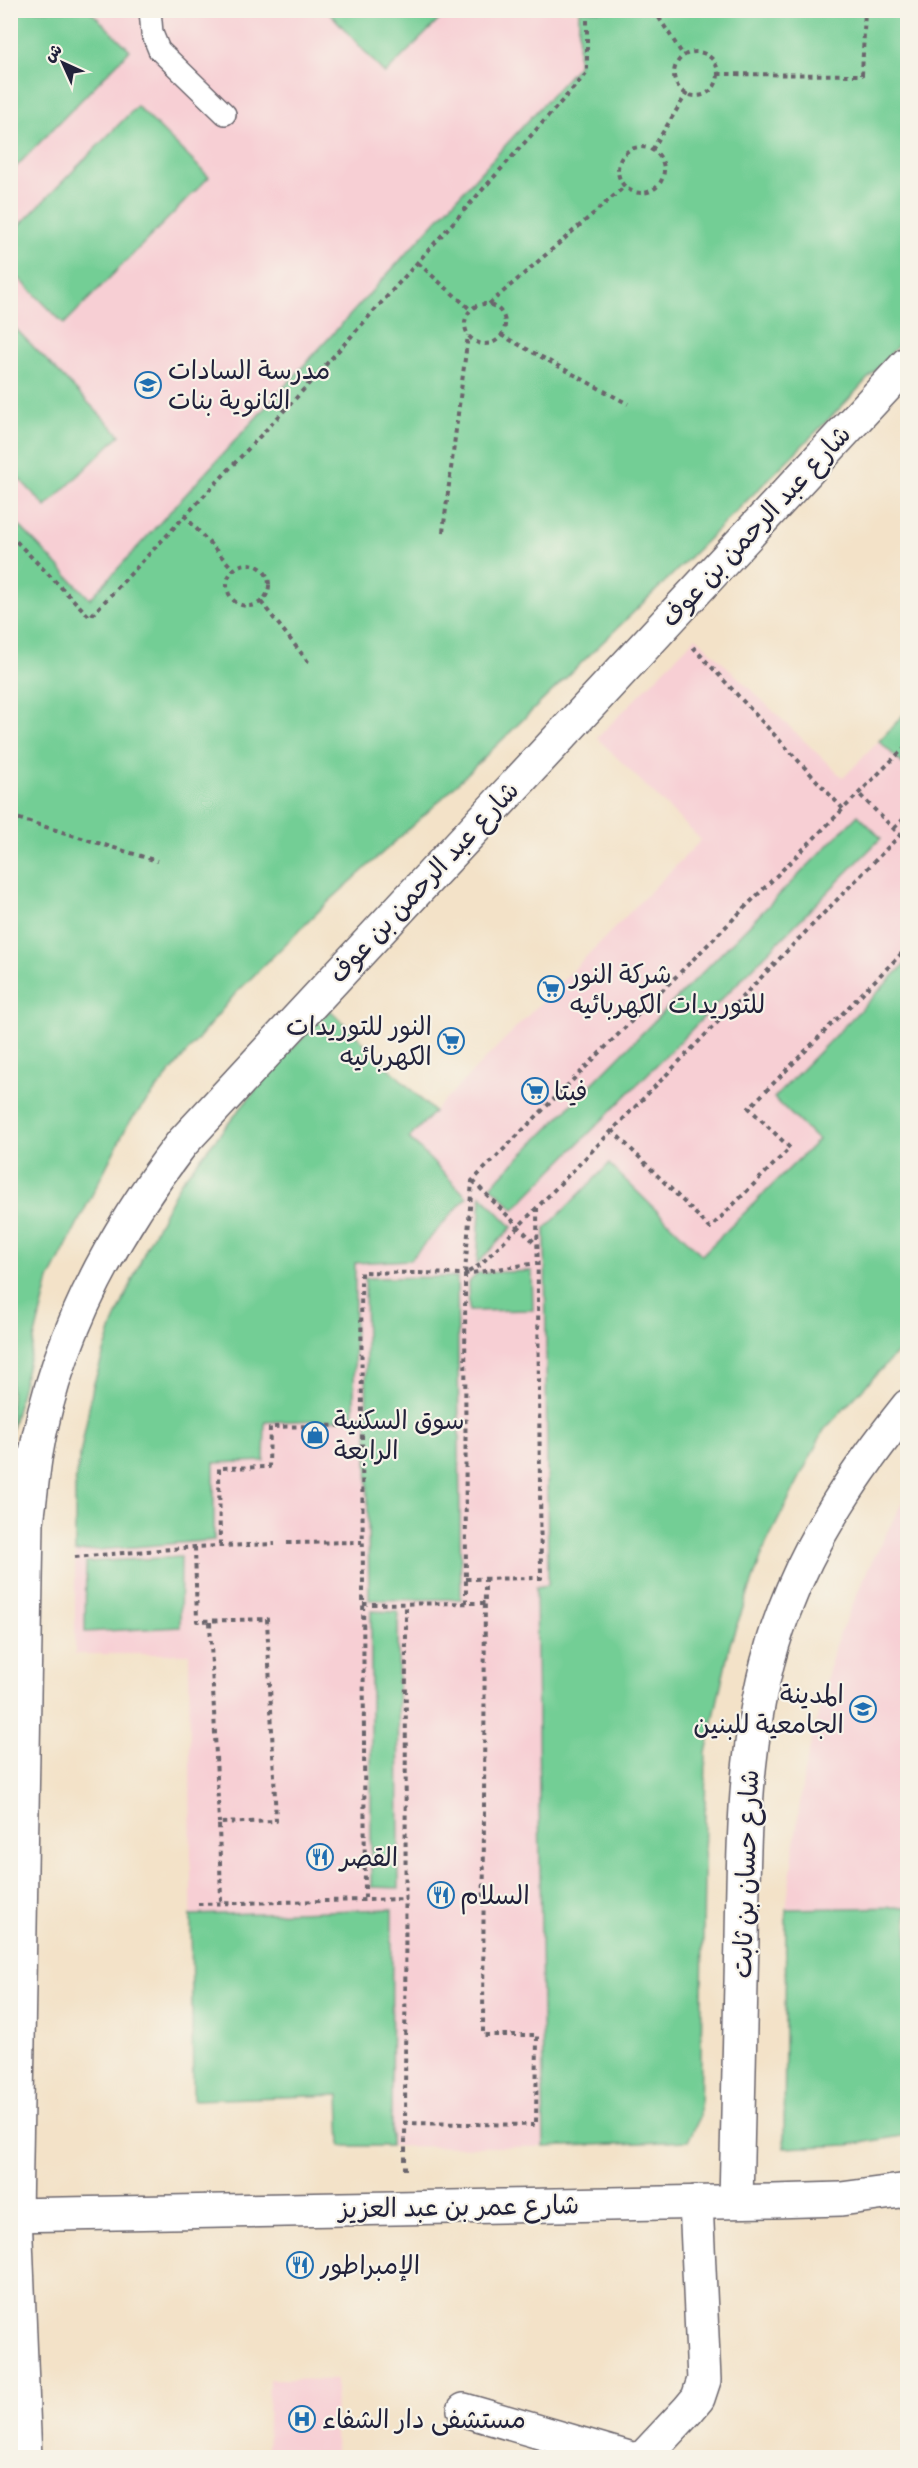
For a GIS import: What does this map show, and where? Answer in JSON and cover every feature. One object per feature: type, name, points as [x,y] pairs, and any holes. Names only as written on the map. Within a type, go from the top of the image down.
[{"type":"street","name":"شارع عبد الرحمن بن عوف","points":[[25,2457],[13,2215],[18,1602],[35,1457],[50,1393],[71,1330],[98,1270],[129,1217],[176,1151],[908,363]]},
{"type":"street","name":"شارع حسان بن ثابت","points":[[736,2201],[744,1835],[754,1725],[766,1668],[783,1612],[806,1558],[829,1516],[868,1456],[908,1406]]},
{"type":"street","name":"شارع عمر بن عبد العزيز","points":[[13,2215],[841,2199],[908,2190]]},
{"type":"street","points":[[643,2457],[698,2398],[704,2380],[696,2202]]},
{"type":"street","points":[[464,2410],[629,2457]]},
{"type":"lane","points":[[150,10],[152,33],[159,50],[225,114]]},
{"type":"path","points":[[10,535],[90,617],[296,398],[587,73],[588,10]]},
{"type":"path","points":[[654,10],[683,55]]},
{"type":"path","points":[[718,74],[862,75],[865,10]]},
{"type":"path","points":[[695,52],[704,53],[713,60],[718,74],[716,82],[706,93],[698,96],[678,87],[674,78],[677,63],[683,55],[695,52]]},
{"type":"path","points":[[652,150],[687,93]]},
{"type":"path","points":[[635,147],[647,147],[658,154],[664,164],[664,176],[657,187],[647,193],[635,193],[624,187],[618,176],[618,164],[624,154],[635,147]]},
{"type":"path","points":[[489,304],[624,187]]},
{"type":"path","points":[[418,263],[471,310]]},
{"type":"path","points":[[443,532],[468,335],[465,325],[471,310],[482,303],[500,309],[505,320],[501,335],[491,343],[484,344],[473,340],[468,335]]},
{"type":"path","points":[[501,335],[628,404]]},
{"type":"path","points":[[184,515],[233,569]]},
{"type":"path","points":[[246,563],[253,564],[264,571],[268,577],[268,591],[261,602],[248,607],[231,599],[226,587],[233,569],[246,563]]},
{"type":"path","points":[[261,602],[309,663]]},
{"type":"path","points":[[669,620],[843,810]]},
{"type":"path","points":[[466,1603],[465,1274],[472,1181],[908,744]]},
{"type":"path","points":[[465,1274],[480,1265],[518,1227],[900,835],[859,794]]},
{"type":"path","points":[[894,828],[908,815]]},
{"type":"path","points":[[10,816],[156,861]]},
{"type":"path","points":[[612,1130],[710,1228],[790,1148],[749,1108],[908,947]]},
{"type":"path","points":[[472,1181],[537,1245]]},
{"type":"path","points":[[466,1580],[541,1578],[537,1207]]},
{"type":"path","points":[[365,1898],[361,1272],[465,1274],[537,1263]]},
{"type":"path","points":[[220,1545],[219,1468],[269,1467],[270,1427],[363,1425]]},
{"type":"path","points":[[287,1543],[363,1542]]},
{"type":"path","points":[[75,1557],[220,1545],[275,1544]]},
{"type":"path","points":[[195,1547],[197,1621],[267,1619],[276,1821],[219,1823]]},
{"type":"path","points":[[404,2123],[536,2125],[537,2035],[483,2035],[484,1580]]},
{"type":"path","points":[[363,1604],[485,1603]]},
{"type":"path","points":[[405,1604],[407,1899],[404,2123],[406,2208]]},
{"type":"path","points":[[210,1622],[221,1902]]},
{"type":"path","points":[[198,1904],[365,1898],[407,1899]]},
{"type":"shaded area","name":"مدرسة السادات الثانوية بنات","points":[[11,11],[578,11],[578,66],[90,599],[11,517]]},
{"type":"shaded area","name":"سوق السكنية الرابعة","points":[[696,637],[843,778],[879,741],[907,768],[907,962],[774,1098],[818,1139],[701,1255],[609,1164],[548,1585],[536,1587],[544,2147],[341,2146],[339,2095],[193,2100],[189,1654],[75,1654],[75,1483],[93,1386],[113,1325],[147,1246],[180,1183],[227,1123],[330,1010],[434,1111],[701,840],[597,738]]},
{"type":"shaded area","name":"المدينة الجامعية للبنين","points":[[907,1493],[907,1907],[786,1909],[804,1772],[835,1645],[867,1571]]},
{"type":"shaded area","name":"مستشفى دار الشفاء","points":[[269,2379],[336,2380],[335,2457],[267,2457]]},
{"type":"green space","points":[[11,10],[90,11],[130,50],[11,172]]},
{"type":"green space","points":[[328,11],[448,11],[385,74]]},
{"type":"green space","points":[[579,11],[907,11],[907,336],[847,401],[675,572],[434,806],[325,905],[235,994],[128,1124],[49,1280],[11,1432],[11,517],[90,599],[578,66]]},
{"type":"green space","points":[[137,106],[209,177],[64,324],[11,270],[11,234]]},
{"type":"green space","points":[[10,323],[120,435],[46,507],[11,470]]},
{"type":"green space","points":[[907,711],[907,768],[879,741]]},
{"type":"green space","points":[[858,815],[881,838],[514,1209],[491,1186]]},
{"type":"green space","points":[[907,962],[907,1342],[824,1430],[766,1544],[730,1644],[706,1753],[700,2117],[688,2141],[544,2147],[536,1587],[548,1585],[545,1229],[609,1164],[702,1255],[818,1140],[774,1098]]},
{"type":"green space","points":[[330,1010],[434,1112],[409,1138],[467,1197],[410,1260],[355,1263],[354,1419],[265,1422],[264,1461],[214,1463],[214,1540],[75,1552],[75,1483],[93,1386],[113,1325],[147,1246],[180,1183],[271,1071]]},
{"type":"green space","points":[[481,1195],[512,1227],[477,1264]]},
{"type":"green space","points":[[532,1271],[533,1310],[469,1311],[468,1283],[478,1273]]},
{"type":"green space","points":[[457,1277],[461,1599],[369,1600],[365,1278]]},
{"type":"green space","points":[[181,1557],[180,1627],[85,1632],[86,1562]]},
{"type":"green space","points":[[371,1611],[398,1612],[399,1888],[371,1887]]},
{"type":"green space","points":[[907,1907],[907,2135],[848,2145],[784,2148],[786,1909]]},
{"type":"green space","points":[[392,1909],[391,2146],[341,2146],[339,2095],[193,2100],[191,1915]]},
{"type":"place","name":"مدرسة السادات الثانوية بنات","points":[[148,385]]},
{"type":"place","name":"شركة النور للتوريدات الكهربائيه","points":[[551,989]]},
{"type":"place","name":"النور للتوريدات الكهربائيه","points":[[451,1041]]},
{"type":"place","name":"فيتا","points":[[535,1091]]},
{"type":"place","name":"سوق السكنية الرابعة","points":[[315,1435]]},
{"type":"place","name":"المدينة الجامعية للبنين","points":[[863,1709]]},
{"type":"place","name":"القصر","points":[[320,1857]]},
{"type":"place","name":"السلام","points":[[441,1895]]},
{"type":"place","name":"الإمبراطور","points":[[300,2265]]},
{"type":"place","name":"مستشفى دار الشفاء","points":[[302,2419]]}]
